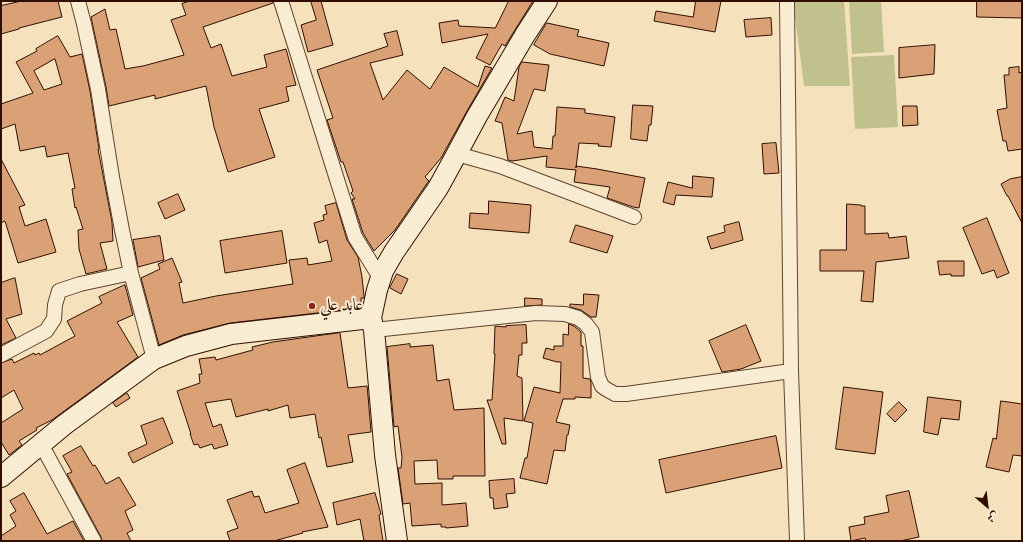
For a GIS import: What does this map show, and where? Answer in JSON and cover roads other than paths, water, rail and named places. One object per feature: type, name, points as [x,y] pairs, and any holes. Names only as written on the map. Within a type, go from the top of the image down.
[{"type":"street","points":[[78,1],[98,89],[112,177],[131,273],[154,359]]},
{"type":"street","points":[[282,1],[355,237],[381,279]]},
{"type":"street","points":[[397,541],[385,455],[372,324],[377,290],[383,271],[394,252],[438,188],[485,102],[546,1]]},
{"type":"street","points":[[787,1],[791,371],[797,541]]},
{"type":"street","points":[[457,154],[500,166],[634,217]]},
{"type":"street","points":[[1,355],[46,331],[54,319],[55,305],[59,291],[80,284],[131,273]]},
{"type":"street","points":[[1,477],[64,425],[154,359],[186,346],[231,334],[536,313],[565,314],[578,318],[586,324],[592,332],[598,377],[602,386],[615,394],[626,394],[791,371]]},
{"type":"street","points":[[40,444],[94,541]]},
{"type":"place","name":"عابد علي","points":[[312,306]]}]
